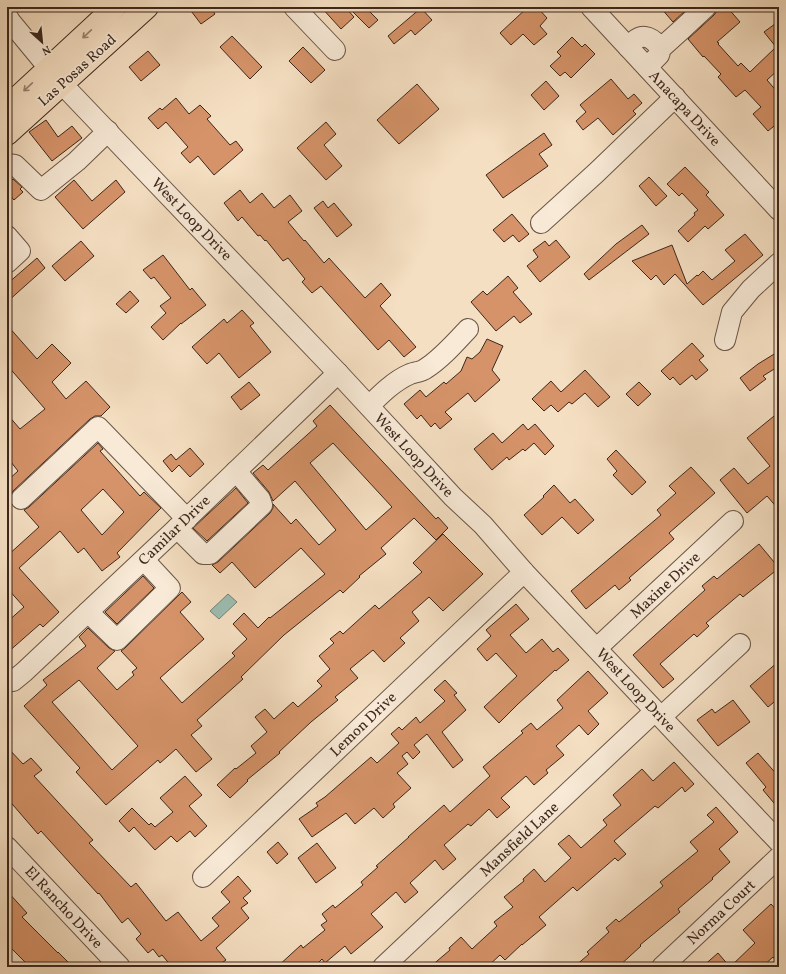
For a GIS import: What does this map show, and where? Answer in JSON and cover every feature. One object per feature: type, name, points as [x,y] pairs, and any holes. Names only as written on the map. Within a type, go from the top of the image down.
[{"type":"main road","name":"Las Posas Road","points":[[7,134],[56,76],[66,53],[115,7]]},
{"type":"main road","name":"Las Posas Road","points":[[7,107],[56,76],[147,7]]},
{"type":"street","points":[[294,7],[335,50]]},
{"type":"street","name":"Anacapa Drive","points":[[591,7],[779,210]]},
{"type":"street","points":[[647,67],[659,55],[660,49],[706,7]]},
{"type":"street","name":"West Loop Drive","points":[[7,16],[56,76],[338,373],[453,497],[483,525],[524,572],[779,842]]},
{"type":"street","points":[[628,47],[636,39],[642,36],[647,37],[660,49]]},
{"type":"street","points":[[541,223],[596,173],[675,97]]},
{"type":"street","points":[[7,164],[15,164],[41,190],[77,161],[108,131]]},
{"type":"street","points":[[7,236],[20,251],[7,263]]},
{"type":"street","points":[[725,340],[732,312],[751,289],[779,263]]},
{"type":"street","points":[[369,406],[396,382],[410,374],[424,370],[445,353],[468,329]]},
{"type":"street","name":"Camilar Drive","points":[[7,682],[13,681],[24,672],[144,560],[338,373]]},
{"type":"street","points":[[21,499],[98,427],[182,523],[203,554],[210,554],[262,504],[260,499],[236,471]]},
{"type":"street","name":"Maxine Drive","points":[[597,648],[733,521]]},
{"type":"street","points":[[88,612],[117,640],[170,588],[144,560]]},
{"type":"street","name":"Lemon Drive","points":[[203,877],[524,572]]},
{"type":"street","name":"Mansfield Lane","points":[[383,967],[658,714],[740,644]]},
{"type":"street","name":"El Rancho Drive","points":[[7,847],[120,967]]},
{"type":"street","name":"Norma Court","points":[[662,967],[779,857]]},
{"type":"water","points":[[228,594],[237,602],[219,619],[210,611]]},
{"type":"building","points":[[188,7],[210,7],[215,14],[201,24]]},
{"type":"building","points":[[321,7],[345,7],[354,17],[341,29]]},
{"type":"building","points":[[358,7],[365,7],[378,20],[369,28],[353,12]]},
{"type":"building","points":[[528,7],[537,7],[547,18],[540,26],[547,34],[534,45],[523,34],[511,45],[500,33]]},
{"type":"building","points":[[660,7],[683,7],[686,10],[673,22]]},
{"type":"building","points":[[719,7],[727,7],[740,22],[717,42],[738,66],[741,63],[750,72],[776,47],[764,32],[779,21],[779,69],[767,80],[779,94],[779,122],[768,131],[753,114],[761,107],[745,90],[736,97],[718,77],[721,74],[704,56],[703,57],[688,39],[714,15]]},
{"type":"building","points":[[421,8],[432,20],[415,35],[411,30],[394,44],[388,36]]},
{"type":"building","points":[[232,36],[262,67],[250,79],[220,47]]},
{"type":"building","points":[[572,37],[582,47],[585,44],[595,54],[571,78],[565,72],[560,76],[550,66],[561,56],[557,52]]},
{"type":"building","points":[[303,47],[325,70],[311,83],[289,61]]},
{"type":"building","points":[[148,51],[160,65],[141,81],[129,67]]},
{"type":"building","points":[[611,79],[628,99],[634,94],[642,103],[633,111],[636,114],[613,135],[598,118],[583,130],[576,121],[586,112],[580,105]]},
{"type":"building","points":[[546,81],[559,96],[544,110],[531,95]]},
{"type":"building","points":[[417,84],[439,109],[399,144],[377,120]]},
{"type":"building","points":[[176,98],[189,114],[200,105],[211,116],[207,119],[230,145],[236,141],[243,150],[214,175],[198,156],[190,163],[181,153],[188,147],[166,122],[158,129],[148,118],[160,108],[162,110]]},
{"type":"building","points":[[46,120],[58,137],[72,126],[82,138],[52,161],[29,132]]},
{"type":"building","points":[[326,122],[336,134],[324,145],[342,166],[326,180],[297,148]]},
{"type":"building","points":[[544,133],[552,145],[539,154],[548,166],[503,198],[486,175]]},
{"type":"building","points":[[685,167],[709,192],[706,195],[724,215],[708,229],[705,226],[688,242],[678,231],[695,215],[694,213],[698,210],[682,193],[679,196],[667,184]]},
{"type":"building","points":[[649,177],[667,196],[656,206],[639,186]]},
{"type":"building","points":[[13,179],[22,187],[20,189],[23,192],[14,200],[7,192],[7,185]]},
{"type":"building","points":[[74,180],[92,201],[116,180],[125,192],[83,229],[55,197]]},
{"type":"building","points":[[240,190],[250,203],[262,193],[274,208],[290,195],[302,211],[288,222],[324,263],[329,258],[365,298],[381,283],[391,295],[380,306],[416,347],[404,357],[389,340],[378,350],[321,286],[312,293],[302,282],[305,279],[288,258],[283,261],[266,240],[265,241],[260,235],[258,236],[242,217],[238,221],[224,203]]},
{"type":"building","points":[[323,201],[328,208],[334,203],[352,225],[337,237],[314,208]]},
{"type":"building","points":[[512,214],[529,234],[519,242],[513,235],[504,242],[493,230]]},
{"type":"building","points":[[642,225],[649,234],[589,280],[584,274],[616,244]]},
{"type":"building","points":[[745,234],[763,255],[703,305],[675,274],[664,285],[656,275],[651,280],[632,261],[672,245],[687,284],[703,271],[712,280],[735,261],[725,250]]},
{"type":"building","points":[[556,240],[570,257],[540,282],[527,266],[538,257],[533,250],[545,241],[549,246]]},
{"type":"building","points":[[81,241],[94,256],[65,281],[52,266]]},
{"type":"building","points":[[163,255],[190,290],[192,288],[206,305],[181,323],[163,340],[151,327],[166,313],[160,306],[171,298],[154,277],[151,279],[143,270]]},
{"type":"building","points":[[37,258],[45,268],[7,302],[7,284]]},
{"type":"building","points":[[508,276],[518,288],[513,292],[532,314],[520,323],[514,316],[496,331],[471,302],[483,291],[487,295]]},
{"type":"building","points":[[130,291],[139,301],[126,313],[116,304]]},
{"type":"building","points":[[242,310],[254,323],[250,326],[271,352],[239,378],[219,353],[207,364],[192,347],[224,319],[227,323]]},
{"type":"building","points":[[7,325],[37,359],[52,344],[71,363],[52,382],[66,399],[86,381],[110,407],[101,416],[95,416],[90,419],[13,491],[10,496],[11,504],[7,507],[7,481],[18,471],[7,457],[7,414],[20,429],[45,409],[7,365]]},
{"type":"building","points":[[487,339],[503,346],[492,370],[500,380],[475,402],[468,393],[445,412],[452,419],[440,429],[435,423],[431,427],[421,415],[417,419],[404,404],[420,390],[426,397],[444,382],[446,384],[461,371],[467,357],[472,359],[480,352]]},
{"type":"building","points":[[692,343],[704,356],[699,360],[708,370],[696,380],[692,375],[680,385],[673,377],[670,380],[661,371]]},
{"type":"building","points":[[779,351],[779,366],[763,376],[766,379],[750,391],[740,378],[758,364]]},
{"type":"building","points":[[585,370],[610,397],[598,407],[585,393],[572,404],[569,402],[558,412],[551,405],[544,411],[532,399],[551,381],[561,392]]},
{"type":"building","points":[[249,382],[260,395],[241,410],[231,397]]},
{"type":"building","points":[[639,382],[651,394],[638,406],[626,394]]},
{"type":"building","points":[[330,405],[436,519],[438,517],[448,528],[436,540],[414,518],[381,548],[386,554],[359,576],[360,577],[343,593],[340,590],[284,635],[241,677],[243,679],[197,720],[202,726],[191,735],[212,759],[196,772],[176,749],[160,763],[158,760],[106,805],[76,772],[80,768],[24,706],[47,685],[43,680],[86,646],[79,637],[88,628],[109,648],[115,651],[97,668],[117,690],[134,675],[132,672],[137,668],[121,651],[182,592],[191,602],[180,612],[204,639],[160,678],[182,703],[235,656],[232,653],[247,639],[233,624],[244,613],[258,628],[269,617],[270,618],[325,574],[301,548],[255,588],[232,562],[220,573],[212,565],[218,562],[270,513],[273,508],[273,504],[291,524],[296,519],[319,545],[336,530],[295,481],[273,501],[269,492],[253,473],[263,465],[268,470],[317,426],[313,421]],"holes":[[[333,443],[392,507],[366,530],[310,463]],[[79,680],[138,746],[112,770],[52,702]]]},
{"type":"building","points":[[779,412],[779,477],[774,480],[779,486],[779,510],[767,496],[747,513],[720,480],[734,468],[748,484],[770,466],[747,438]]},
{"type":"building","points":[[523,424],[528,430],[535,424],[554,446],[545,455],[534,443],[525,451],[523,449],[509,460],[507,457],[492,470],[474,449],[493,433],[502,443]]},
{"type":"building","points":[[98,443],[103,449],[100,451],[140,496],[144,492],[161,508],[117,553],[120,557],[102,571],[84,548],[78,553],[60,531],[19,568],[59,612],[43,627],[40,624],[7,653],[7,622],[24,607],[7,588],[7,556],[39,527],[24,510]],"holes":[[[103,489],[124,512],[102,535],[81,510]]]},
{"type":"building","points":[[190,448],[204,464],[190,477],[179,465],[172,472],[163,461],[171,454],[176,460]]},
{"type":"building","points":[[616,450],[646,482],[632,495],[613,475],[617,471],[607,459]]},
{"type":"building","points":[[691,467],[715,493],[669,533],[674,539],[629,578],[631,580],[619,590],[615,585],[586,609],[571,591],[661,515],[657,510],[676,493],[669,486]]},
{"type":"building","points":[[554,485],[570,503],[575,499],[594,520],[578,534],[562,517],[542,535],[524,515],[544,497],[543,496]]},
{"type":"building","points":[[236,488],[248,503],[207,541],[193,528]]},
{"type":"building","points":[[443,534],[483,574],[443,611],[429,597],[412,612],[419,621],[400,638],[405,643],[384,662],[373,650],[350,669],[358,678],[335,697],[338,700],[311,722],[279,752],[280,753],[247,780],[248,781],[230,798],[217,785],[235,768],[236,769],[256,753],[251,746],[267,732],[255,717],[265,709],[274,719],[293,702],[298,707],[322,686],[317,681],[330,669],[319,656],[334,643],[330,639],[340,631],[343,634],[375,605],[379,609],[422,572],[413,563]]},
{"type":"building","points":[[759,544],[779,568],[743,597],[740,594],[706,623],[709,626],[697,637],[694,634],[660,664],[674,679],[663,688],[633,655],[705,590],[702,586],[714,576],[717,579]]},
{"type":"building","points":[[143,576],[154,588],[117,624],[105,612]]},
{"type":"building","points":[[516,604],[529,619],[510,635],[526,653],[542,639],[553,652],[558,648],[569,660],[556,671],[555,670],[499,723],[484,707],[517,676],[496,653],[487,661],[477,649],[491,636],[486,630]]},
{"type":"building","points":[[779,661],[779,698],[768,707],[750,686]]},
{"type":"building","points":[[588,671],[608,693],[588,711],[599,724],[588,735],[579,725],[556,746],[564,755],[546,770],[548,773],[534,785],[526,776],[501,798],[510,807],[497,818],[489,809],[471,826],[468,824],[444,845],[456,859],[443,870],[435,860],[410,883],[418,892],[405,903],[396,892],[371,914],[383,927],[351,954],[345,946],[325,963],[322,959],[314,967],[277,967],[301,945],[303,948],[325,930],[321,925],[327,921],[322,914],[333,905],[335,908],[363,885],[361,882],[378,867],[376,866],[444,805],[450,812],[490,776],[483,767],[523,733],[521,731],[531,723],[537,730],[563,708],[557,700]]},
{"type":"building","points":[[445,680],[457,693],[454,695],[466,710],[442,732],[463,760],[453,768],[427,734],[414,745],[420,752],[413,759],[407,752],[402,756],[408,764],[397,773],[411,788],[393,804],[395,807],[383,818],[374,808],[355,824],[346,813],[312,837],[299,819],[318,806],[316,803],[371,757],[377,763],[399,743],[391,734],[399,727],[402,730],[416,717],[420,723],[445,701],[434,690]]},
{"type":"building","points":[[733,700],[750,722],[718,746],[697,720],[712,709],[715,713]]},
{"type":"building","points":[[7,747],[23,764],[31,758],[42,770],[34,776],[93,840],[89,843],[131,887],[136,883],[166,921],[178,912],[201,941],[219,926],[212,918],[230,902],[221,892],[238,876],[251,891],[243,898],[248,903],[241,908],[249,918],[216,948],[226,960],[216,967],[172,967],[162,955],[159,957],[153,949],[148,953],[136,939],[141,934],[128,918],[122,923],[99,893],[98,894],[41,831],[38,834],[7,798]]},
{"type":"building","points":[[758,753],[779,777],[779,809],[763,790],[766,787],[746,763]]},
{"type":"building","points":[[674,762],[694,784],[685,792],[682,787],[658,808],[655,806],[614,841],[626,854],[618,861],[615,858],[577,891],[573,887],[539,917],[546,925],[505,960],[500,955],[487,967],[430,967],[450,950],[449,948],[461,937],[472,949],[497,926],[494,922],[513,907],[504,897],[524,881],[523,879],[534,869],[545,882],[571,858],[558,844],[569,835],[581,848],[607,825],[603,820],[621,805],[613,795],[642,769],[653,781]]},
{"type":"building","points":[[185,776],[202,795],[189,806],[207,826],[195,837],[190,831],[177,842],[171,836],[155,850],[134,827],[129,832],[119,821],[132,808],[149,825],[151,823],[155,827],[173,812],[160,798]]},
{"type":"building","points":[[716,807],[738,832],[719,849],[730,862],[712,878],[713,879],[678,909],[680,912],[640,945],[641,946],[618,967],[574,967],[589,954],[587,952],[609,932],[606,928],[616,919],[619,922],[663,886],[660,882],[698,851],[690,842],[714,822],[707,815]]},
{"type":"building","points":[[278,842],[288,854],[277,864],[267,852]]},
{"type":"building","points":[[317,843],[336,868],[316,883],[298,858]]},
{"type":"building","points":[[7,891],[27,913],[22,917],[73,967],[30,967],[7,944]]},
{"type":"building","points":[[771,904],[779,913],[779,964],[773,957],[762,967],[730,967],[755,943],[743,930]]},
{"type":"building","points":[[718,953],[730,967],[702,967]]}]
